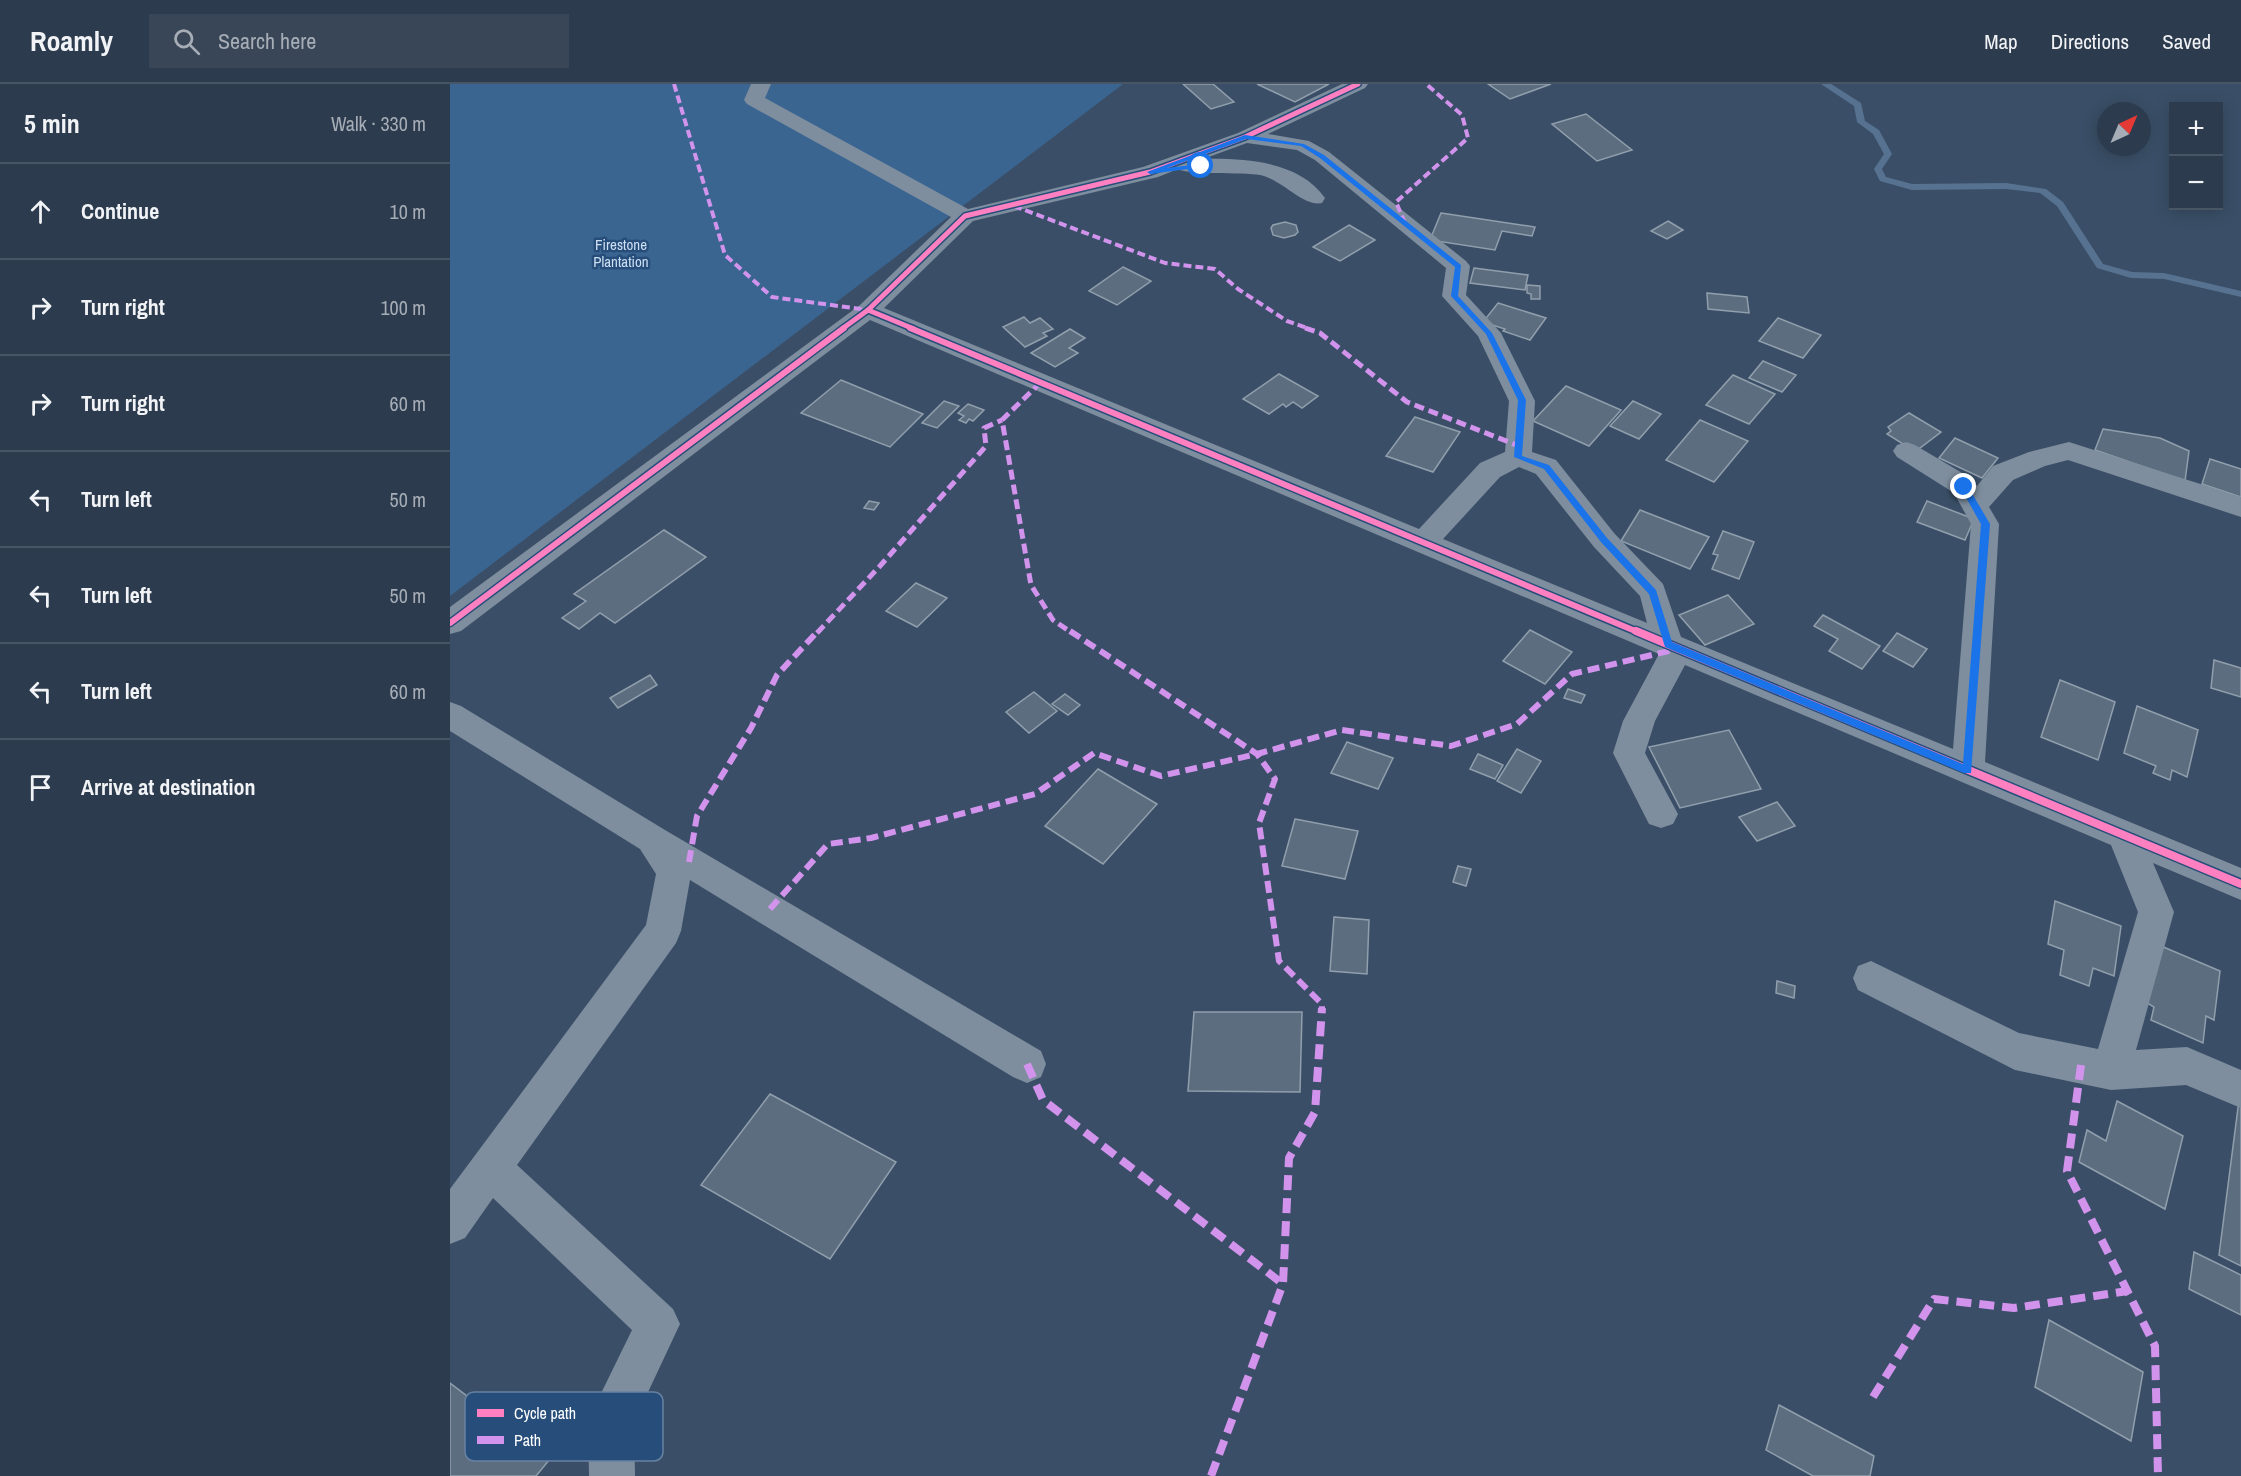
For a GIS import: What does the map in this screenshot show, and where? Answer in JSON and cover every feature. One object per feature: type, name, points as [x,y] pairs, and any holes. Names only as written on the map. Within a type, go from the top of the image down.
[{"type":"street","points":[[761,84],[754,100],[965,216]]},
{"type":"street","points":[[1150,172],[1245,137],[1358,84]]},
{"type":"street","points":[[1245,137],[1302,145],[1322,156],[1458,266],[1454,296],[1489,333],[1522,400],[1518,457]]},
{"type":"street","points":[[450,623],[868,310],[965,216],[1150,172],[1201,166],[1259,168],[1288,177],[1314,198]]},
{"type":"street","points":[[868,310],[2241,884]]},
{"type":"street","points":[[1906,451],[1964,487],[1985,524],[1968,770]]},
{"type":"street","points":[[1975,506],[2004,473],[2038,458],[2069,451],[2241,507]]},
{"type":"street","points":[[1423,542],[1490,470],[1518,457],[1546,467],[1604,540],[1653,592],[1673,646],[1639,721],[1629,753],[1661,814]]},
{"type":"street","points":[[450,715],[1027,1064]]},
{"type":"street","points":[[2111,1071],[2156,912],[2124,835]]},
{"type":"street","points":[[450,1223],[663,931],[674,871],[652,839]]},
{"type":"street","points":[[1871,978],[2015,1051],[2111,1071],[2187,1066],[2241,1089]]},
{"type":"street","points":[[490,1168],[658,1323],[625,1392]]},
{"type":"street","points":[[612,1461],[612,1476]]},
{"type":"green space","name":"Firestone Plantation","points":[[450,84],[1123,84],[450,596]]},
{"type":"building","points":[[1183,84],[1213,84],[1234,102],[1211,109]]},
{"type":"building","points":[[1257,84],[1329,84],[1295,102]]},
{"type":"building","points":[[1488,84],[1551,84],[1510,99]]},
{"type":"building","points":[[1586,114],[1632,150],[1597,161],[1552,124]]},
{"type":"building","points":[[1441,213],[1535,227],[1532,236],[1502,231],[1495,250],[1430,240]]},
{"type":"building","points":[[1668,221],[1683,230],[1667,239],[1651,231]]},
{"type":"building","points":[[1285,222],[1296,225],[1298,232],[1284,238],[1273,235],[1271,228],[1273,225]]},
{"type":"building","points":[[1349,225],[1375,240],[1340,261],[1313,247]]},
{"type":"building","points":[[1123,267],[1151,281],[1117,305],[1089,291]]},
{"type":"building","points":[[1474,268],[1528,275],[1525,290],[1470,283]]},
{"type":"building","points":[[1527,285],[1540,286],[1540,299],[1531,299],[1531,294],[1527,293]]},
{"type":"building","points":[[1707,293],[1747,297],[1749,313],[1708,309]]},
{"type":"building","points":[[1498,303],[1546,318],[1530,340],[1483,322]]},
{"type":"building","points":[[1024,317],[1030,323],[1040,318],[1053,329],[1043,333],[1047,336],[1025,347],[1003,327]]},
{"type":"building","points":[[1778,318],[1821,335],[1803,358],[1759,341]]},
{"type":"building","points":[[1070,329],[1085,338],[1069,348],[1078,353],[1055,367],[1031,353]]},
{"type":"building","points":[[1763,361],[1796,375],[1782,392],[1749,378]]},
{"type":"building","points":[[1279,374],[1318,396],[1302,408],[1293,402],[1286,407],[1283,404],[1269,414],[1243,399]]},
{"type":"building","points":[[1733,375],[1775,394],[1749,424],[1706,405]]},
{"type":"building","points":[[841,380],[923,414],[890,447],[801,413]]},
{"type":"building","points":[[1566,386],[1621,410],[1589,446],[1533,421]]},
{"type":"building","points":[[944,401],[959,406],[937,428],[922,423]]},
{"type":"building","points":[[1633,401],[1661,414],[1639,439],[1610,426]]},
{"type":"building","points":[[968,404],[984,410],[973,421],[969,419],[966,423],[959,420],[964,416],[958,413]]},
{"type":"building","points":[[1909,413],[1941,432],[1920,448],[1911,449],[1887,434],[1891,431],[1888,427]]},
{"type":"building","points":[[1415,417],[1460,432],[1433,472],[1386,456]]},
{"type":"building","points":[[1700,420],[1748,441],[1714,482],[1666,460]]},
{"type":"building","points":[[2103,429],[2160,438],[2189,451],[2185,481],[2095,450]]},
{"type":"building","points":[[1955,438],[1998,458],[1982,478],[1939,458]]},
{"type":"building","points":[[2210,459],[2241,469],[2241,497],[2202,484]]},
{"type":"building","points":[[869,501],[879,503],[874,510],[864,508]]},
{"type":"building","points":[[1927,501],[1974,519],[1965,540],[1917,522]]},
{"type":"building","points":[[1640,510],[1709,537],[1690,569],[1621,541]]},
{"type":"building","points":[[664,530],[706,557],[615,623],[600,613],[579,629],[562,618],[586,601],[574,594]]},
{"type":"building","points":[[1723,531],[1754,542],[1739,579],[1712,569],[1718,555],[1713,554]]},
{"type":"building","points":[[916,583],[947,598],[917,627],[886,611]]},
{"type":"building","points":[[1728,595],[1754,624],[1705,645],[1679,615]]},
{"type":"building","points":[[1823,615],[1880,646],[1862,669],[1829,651],[1838,639],[1814,626]]},
{"type":"building","points":[[1530,630],[1572,652],[1545,684],[1503,661]]},
{"type":"building","points":[[1897,633],[1927,649],[1913,667],[1883,651]]},
{"type":"building","points":[[2214,660],[2241,668],[2241,697],[2211,688]]},
{"type":"building","points":[[650,675],[657,685],[618,708],[610,698]]},
{"type":"building","points":[[2060,680],[2115,702],[2098,760],[2041,737]]},
{"type":"building","points":[[1568,689],[1585,695],[1581,703],[1564,698]]},
{"type":"building","points":[[1034,692],[1057,711],[1029,733],[1006,712]]},
{"type":"building","points":[[1065,694],[1080,705],[1068,715],[1052,704]]},
{"type":"building","points":[[2137,706],[2198,730],[2187,777],[2172,770],[2170,780],[2153,773],[2156,766],[2124,753]]},
{"type":"building","points":[[1729,730],[1761,789],[1680,808],[1649,747]]},
{"type":"building","points":[[1347,742],[1393,758],[1378,789],[1331,773]]},
{"type":"building","points":[[1517,749],[1541,761],[1521,793],[1497,781]]},
{"type":"building","points":[[1478,754],[1503,765],[1495,779],[1470,769]]},
{"type":"building","points":[[1098,769],[1157,804],[1103,864],[1045,826]]},
{"type":"building","points":[[1777,802],[1795,826],[1757,841],[1739,817]]},
{"type":"building","points":[[1295,819],[1358,831],[1345,879],[1282,866]]},
{"type":"building","points":[[1458,866],[1471,869],[1466,886],[1453,882]]},
{"type":"building","points":[[2055,901],[2121,926],[2114,976],[2093,968],[2089,986],[2060,975],[2064,950],[2048,944]]},
{"type":"building","points":[[1334,917],[1369,920],[1367,974],[1330,971]]},
{"type":"building","points":[[2154,943],[2220,971],[2214,1020],[2206,1016],[2203,1043],[2151,1020],[2154,1007],[2144,1001]]},
{"type":"building","points":[[1777,981],[1795,986],[1794,998],[1776,993]]},
{"type":"building","points":[[1194,1012],[1302,1012],[1300,1092],[1188,1091]]},
{"type":"building","points":[[770,1094],[896,1162],[830,1259],[701,1185]]},
{"type":"building","points":[[2239,1100],[2241,1101],[2241,1266],[2219,1255]]},
{"type":"building","points":[[2117,1101],[2183,1136],[2165,1209],[2079,1162],[2087,1130],[2106,1141]]},
{"type":"building","points":[[2194,1252],[2241,1275],[2241,1315],[2189,1289]]},
{"type":"building","points":[[2049,1320],[2143,1372],[2131,1441],[2035,1387]]},
{"type":"building","points":[[450,1383],[465,1394],[465,1461],[548,1461],[536,1476],[450,1476]]},
{"type":"building","points":[[1779,1405],[1874,1456],[1870,1476],[1813,1476],[1766,1450]]},
{"type":"waterway","points":[[1825,84],[1858,105],[1861,122],[1876,132],[1888,154],[1878,169],[1883,179],[1912,187],[2006,186],[2043,191],[2060,204],[2100,266],[2131,275],[2164,276],[2241,294]]},
{"type":"marked path","points":[[674,84],[725,255],[772,297],[868,310]]},
{"type":"marked path","points":[[1405,223],[1396,202],[1468,138],[1462,115],[1426,84]]},
{"type":"marked path","points":[[1014,206],[1165,263],[1215,269],[1238,289],[1287,321],[1320,333],[1407,402],[1519,446]]},
{"type":"marked path","points":[[1041,382],[1002,420],[1031,585],[1053,620],[1257,754],[1275,779],[1259,823],[1279,961],[1322,1004],[1315,1112],[1289,1158],[1283,1284],[1211,1476]]},
{"type":"marked path","points":[[689,862],[697,816],[751,728],[777,675],[880,566],[986,446],[984,428],[1002,420]]},
{"type":"marked path","points":[[770,909],[828,844],[871,838],[1035,794],[1094,753],[1161,776],[1257,754],[1342,730],[1451,746],[1517,724],[1572,674],[1677,649]]},
{"type":"marked path","points":[[1027,1064],[1043,1100],[1283,1284]]},
{"type":"marked path","points":[[2081,1065],[2067,1171],[2155,1346],[2158,1476]]},
{"type":"marked path","points":[[1873,1397],[1934,1299],[2014,1308],[2128,1291]]},
{"type":"cycle path","points":[[450,623],[868,310],[965,216],[1150,172],[1245,137],[1358,84]]},
{"type":"cycle path","points":[[868,310],[2241,884]]},
{"type":"route","points":[[1201,166],[1150,172],[1245,137],[1302,145],[1322,156],[1458,266],[1454,296],[1489,333],[1522,400],[1518,457],[1546,467],[1604,540],[1653,592],[1668,644],[1968,770],[1985,524],[1964,487]]}]
